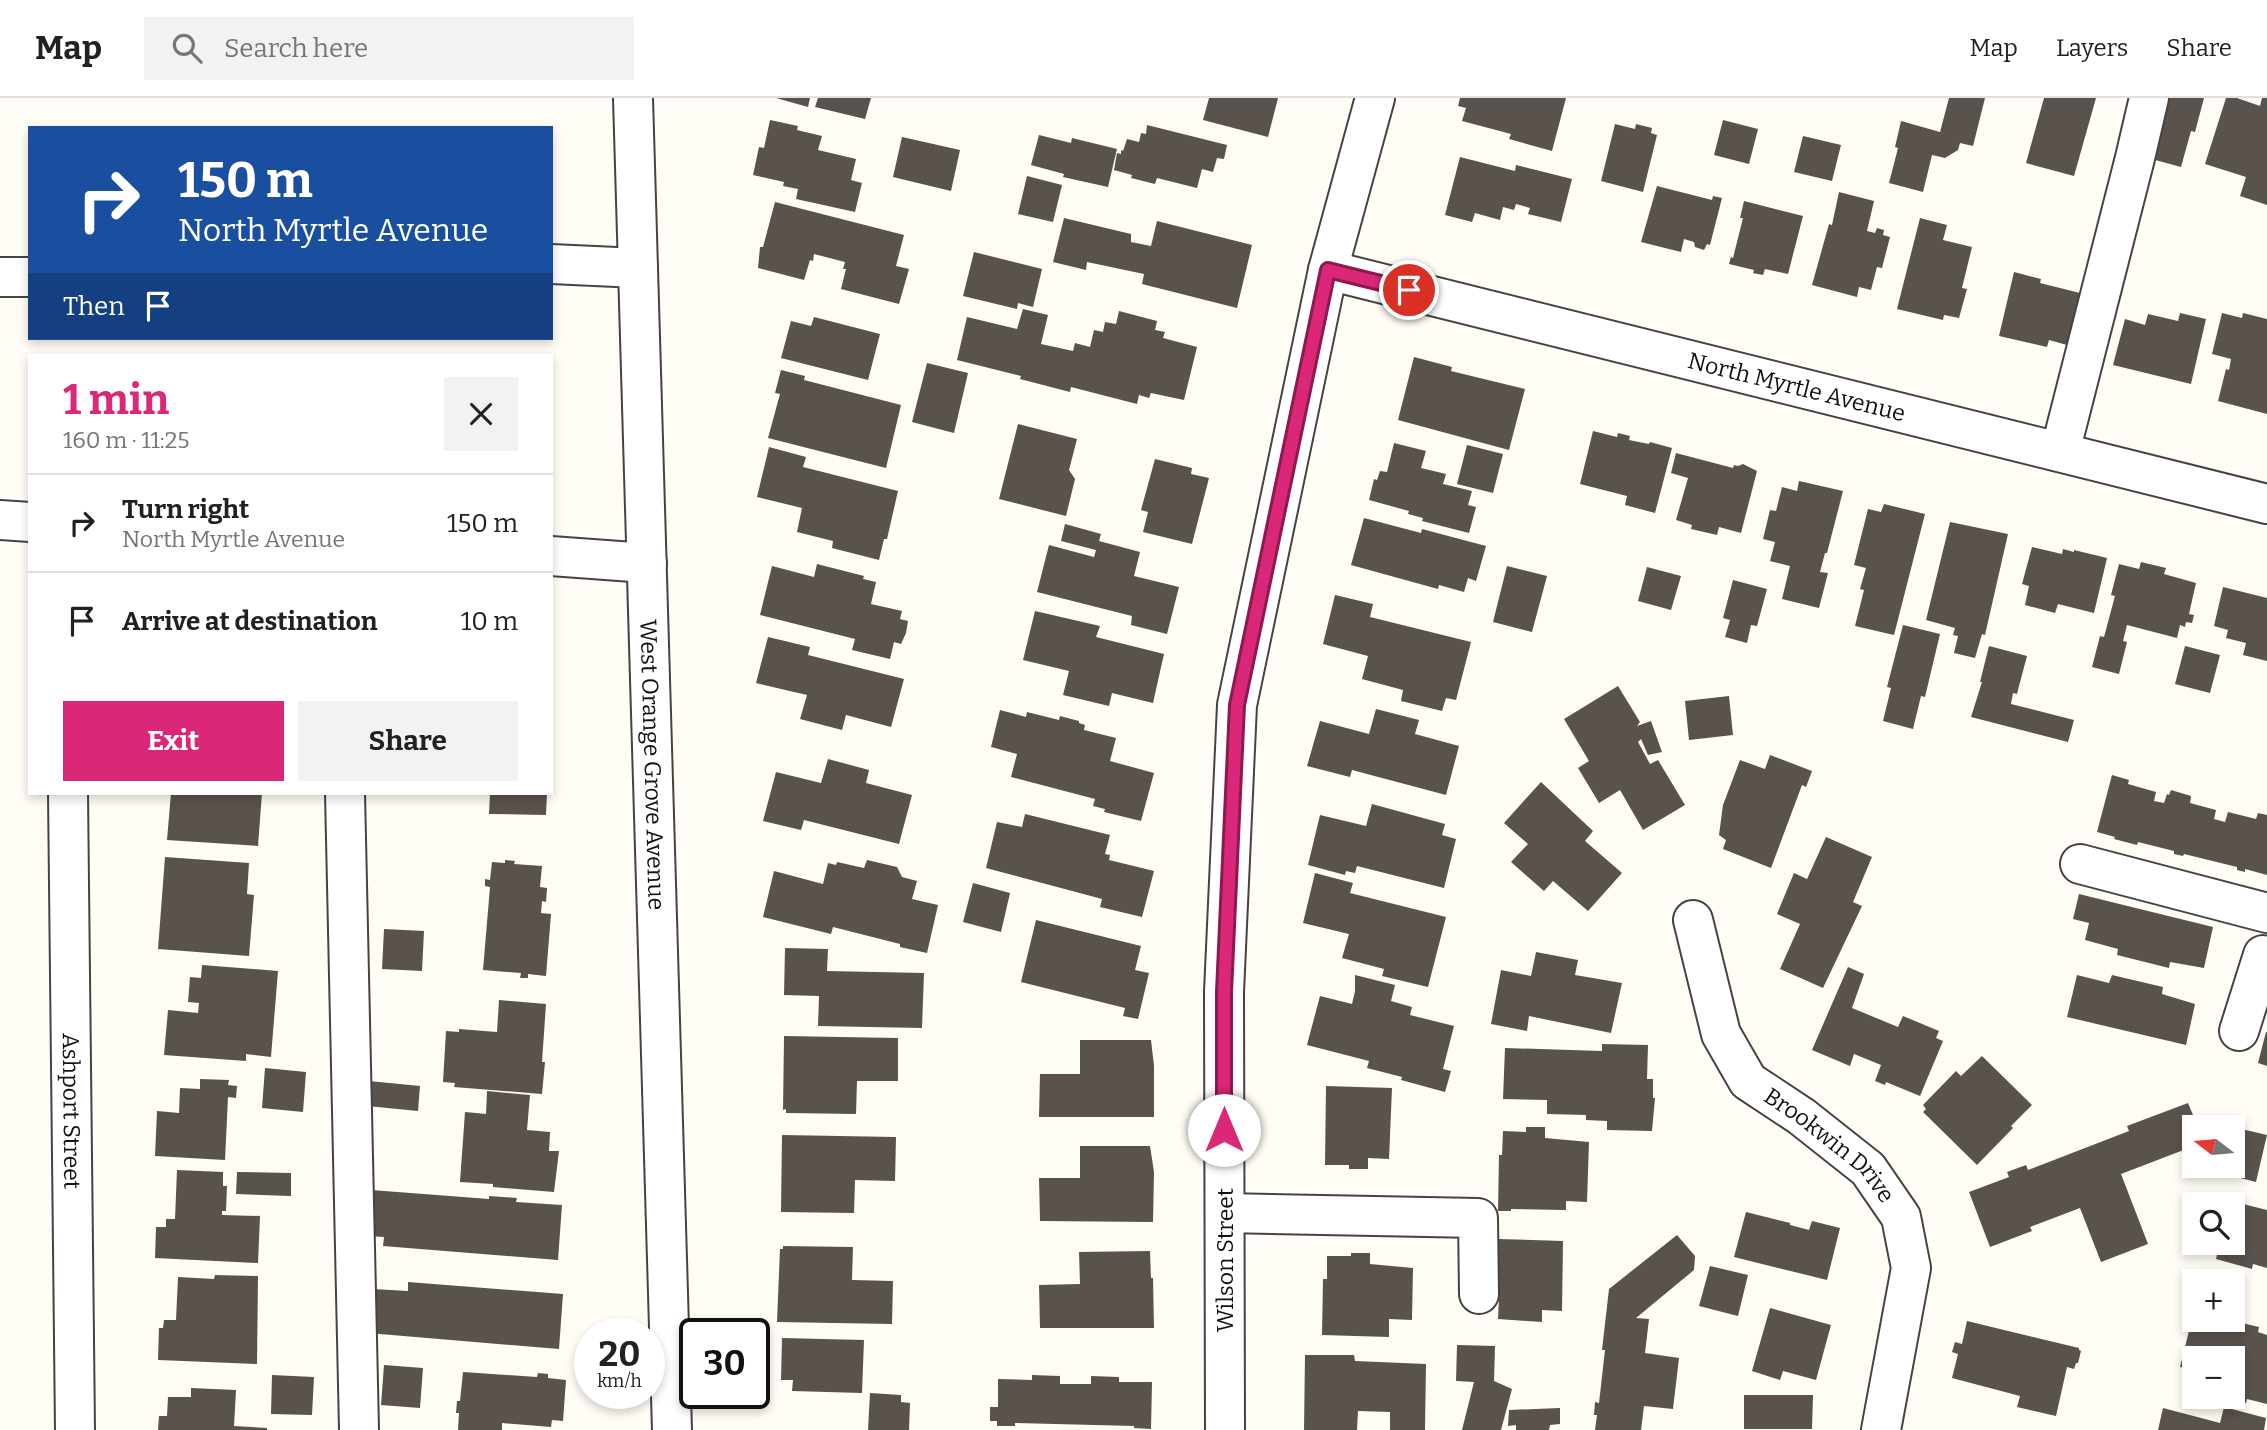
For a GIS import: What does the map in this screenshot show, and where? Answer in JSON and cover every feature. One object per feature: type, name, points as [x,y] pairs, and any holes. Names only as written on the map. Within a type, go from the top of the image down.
[{"type":"street","name":"West Orange Grove Avenue","points":[[633,98],[672,1430]]},
{"type":"street","name":"Wilson Street","points":[[1226,1430],[1224,992],[1237,705],[1328,270],[1375,98]]},
{"type":"street","points":[[2060,452],[2149,98]]},
{"type":"street","points":[[553,264],[638,268]]},
{"type":"street","name":"North Myrtle Avenue","points":[[1328,270],[2267,504]]},
{"type":"street","points":[[0,277],[28,277]]},
{"type":"street","points":[[0,520],[28,522]]},
{"type":"street","points":[[553,556],[647,562]]},
{"type":"street","name":"Ashport Street","points":[[68,795],[75,1430]]},
{"type":"street","points":[[345,795],[359,1430]]},
{"type":"street","points":[[2080,864],[2267,913]]},
{"type":"street","name":"Brookwin Drive","points":[[1693,920],[1721,1034],[1748,1081],[1801,1116],[1868,1169],[1901,1217],[1910,1268],[1881,1430]]},
{"type":"street","points":[[2239,1031],[2263,956],[2267,957]]},
{"type":"street","points":[[1224,1213],[1478,1218],[1479,1294]]},
{"type":"building","points":[[776,98],[810,98],[808,107]]},
{"type":"building","points":[[818,98],[871,98],[865,119],[815,107]]},
{"type":"building","points":[[1209,98],[1278,98],[1268,137],[1203,120]]},
{"type":"building","points":[[1460,98],[1566,98],[1552,151],[1509,139],[1511,134],[1462,121],[1466,108],[1458,106]]},
{"type":"building","points":[[1949,98],[1985,98],[1973,146],[1960,143],[1958,150],[1945,158],[1932,155],[1923,192],[1889,183],[1898,148],[1895,147],[1901,121],[1940,132]]},
{"type":"building","points":[[2044,98],[2096,98],[2074,176],[2026,163]]},
{"type":"building","points":[[2162,98],[2204,98],[2195,132],[2191,131],[2181,167],[2148,158]]},
{"type":"building","points":[[2226,98],[2237,98],[2260,106],[2262,98],[2267,98],[2267,205],[2240,196],[2246,177],[2205,164]]},
{"type":"building","points":[[770,120],[798,126],[797,130],[822,136],[818,150],[856,159],[851,180],[862,183],[855,212],[796,199],[798,189],[783,186],[784,182],[753,175],[759,147],[764,148]]},
{"type":"building","points":[[1723,120],[1758,129],[1749,164],[1714,155]]},
{"type":"building","points":[[1615,124],[1635,129],[1636,124],[1652,128],[1651,133],[1657,135],[1643,192],[1601,181]]},
{"type":"building","points":[[1147,125],[1227,145],[1224,159],[1217,158],[1213,172],[1202,169],[1197,188],[1157,178],[1155,184],[1114,170],[1117,153],[1121,154],[1127,139],[1139,142],[1141,133],[1146,134]]},
{"type":"building","points":[[1039,135],[1071,143],[1072,138],[1117,149],[1108,187],[1063,177],[1064,174],[1031,165]]},
{"type":"building","points":[[1803,136],[1841,145],[1832,181],[1794,172]]},
{"type":"building","points":[[902,137],[960,150],[951,191],[893,177]]},
{"type":"building","points":[[1460,157],[1515,171],[1516,165],[1572,179],[1561,222],[1528,214],[1530,208],[1516,204],[1514,210],[1503,207],[1500,220],[1475,213],[1472,222],[1445,215]]},
{"type":"building","points":[[1027,176],[1062,185],[1053,222],[1018,214]]},
{"type":"building","points":[[1657,186],[1712,200],[1713,196],[1722,198],[1710,245],[1707,244],[1704,250],[1695,247],[1694,242],[1684,239],[1681,252],[1641,242]]},
{"type":"building","points":[[1839,192],[1874,201],[1867,231],[1875,233],[1877,228],[1884,230],[1883,235],[1890,237],[1882,268],[1877,267],[1871,290],[1859,287],[1857,297],[1812,285],[1829,224],[1832,225]]},
{"type":"building","points":[[1744,201],[1803,216],[1788,274],[1765,269],[1763,275],[1729,264],[1743,218],[1740,218]]},
{"type":"building","points":[[775,202],[904,235],[896,266],[909,269],[899,304],[841,289],[845,262],[814,254],[804,280],[758,268],[760,247],[763,247]]},
{"type":"building","points":[[1064,218],[1131,234],[1131,242],[1151,246],[1157,221],[1252,245],[1237,308],[1142,284],[1144,274],[1087,262],[1086,270],[1053,262]]},
{"type":"building","points":[[1920,218],[1947,225],[1943,240],[1972,247],[1962,288],[1967,289],[1959,318],[1944,315],[1943,320],[1897,309]]},
{"type":"building","points":[[974,252],[1042,269],[1033,307],[1018,303],[1017,309],[963,296]]},
{"type":"building","points":[[2014,272],[2041,279],[2040,283],[2080,293],[2067,345],[2049,340],[2047,347],[1999,336]]},
{"type":"building","points":[[1023,309],[1048,315],[1041,344],[1073,351],[1075,343],[1090,347],[1094,330],[1103,332],[1105,322],[1116,324],[1119,311],[1157,321],[1155,330],[1165,332],[1163,338],[1197,347],[1184,400],[1151,393],[1149,398],[1139,395],[1137,404],[1071,387],[1070,392],[957,360],[967,317],[1017,329]]},
{"type":"building","points":[[2180,313],[2206,319],[2191,384],[2113,365],[2125,319],[2145,325],[2148,314],[2178,321]]},
{"type":"building","points":[[2222,313],[2242,318],[2243,313],[2267,319],[2267,414],[2218,401],[2231,359],[2212,354]]},
{"type":"building","points":[[814,317],[880,334],[868,380],[781,358],[791,321],[811,326]]},
{"type":"building","points":[[1414,357],[1452,367],[1451,371],[1525,389],[1509,450],[1398,420]]},
{"type":"building","points":[[927,363],[968,373],[954,433],[912,422]]},
{"type":"building","points":[[781,370],[805,376],[804,380],[901,405],[886,468],[768,438],[780,394],[775,393]]},
{"type":"building","points":[[1018,424],[1077,439],[1069,470],[1075,479],[1066,516],[999,499]]},
{"type":"building","points":[[1593,431],[1617,437],[1618,433],[1630,436],[1629,440],[1672,448],[1655,513],[1625,505],[1627,496],[1580,484]]},
{"type":"building","points":[[1394,443],[1426,451],[1421,468],[1446,474],[1443,484],[1472,491],[1468,505],[1476,507],[1469,533],[1422,521],[1423,518],[1408,514],[1409,511],[1369,500],[1374,479],[1377,480],[1380,471],[1387,472]]},
{"type":"building","points":[[1467,445],[1503,454],[1493,493],[1457,484]]},
{"type":"building","points":[[769,447],[806,457],[803,467],[898,491],[887,539],[884,539],[879,560],[832,548],[833,541],[797,532],[802,508],[757,497]]},
{"type":"building","points":[[1676,453],[1733,468],[1734,465],[1743,464],[1757,471],[1741,533],[1719,527],[1717,535],[1691,529],[1692,525],[1676,520],[1688,478],[1671,473]]},
{"type":"building","points":[[1155,459],[1192,468],[1191,474],[1209,478],[1192,544],[1143,532],[1148,512],[1141,510]]},
{"type":"building","points":[[1799,481],[1843,491],[1820,572],[1828,573],[1819,608],[1782,599],[1790,566],[1770,561],[1775,542],[1763,539],[1770,510],[1776,511],[1782,487],[1797,491]]},
{"type":"building","points":[[1884,504],[1925,514],[1894,635],[1855,626],[1864,590],[1860,589],[1866,568],[1854,565],[1868,509],[1881,512]]},
{"type":"building","points":[[1364,518],[1421,533],[1422,529],[1486,546],[1476,581],[1468,578],[1464,592],[1439,585],[1438,589],[1351,565]]},
{"type":"building","points":[[1950,522],[2008,534],[1985,635],[1982,634],[1975,658],[1954,653],[1958,636],[1953,635],[1955,628],[1926,620]]},
{"type":"building","points":[[1065,524],[1101,534],[1099,541],[1140,552],[1134,576],[1179,587],[1167,634],[1131,625],[1132,616],[1037,592],[1049,545],[1094,557],[1096,550],[1061,541]]},
{"type":"building","points":[[2032,547],[2062,554],[2063,549],[2074,550],[2107,558],[2094,613],[2058,604],[2055,613],[2025,605],[2029,586],[2022,584]]},
{"type":"building","points":[[2141,562],[2166,568],[2164,574],[2196,583],[2189,614],[2194,615],[2192,623],[2186,622],[2185,627],[2180,625],[2177,638],[2127,625],[2123,641],[2127,642],[2119,674],[2092,667],[2100,636],[2104,637],[2115,596],[2111,595],[2119,564],[2139,569]]},
{"type":"building","points":[[817,564],[864,576],[863,579],[876,582],[871,604],[902,611],[900,619],[908,621],[906,633],[901,644],[894,642],[890,659],[852,650],[855,639],[760,615],[772,566],[814,577]]},
{"type":"building","points":[[1507,566],[1547,576],[1532,632],[1493,622]]},
{"type":"building","points":[[1647,567],[1681,576],[1671,610],[1638,601]]},
{"type":"building","points":[[1733,580],[1767,589],[1757,626],[1751,625],[1747,643],[1725,637],[1730,620],[1723,618]]},
{"type":"building","points":[[2223,587],[2267,598],[2267,661],[2243,655],[2246,643],[2226,638],[2228,630],[2214,626]]},
{"type":"building","points":[[1335,595],[1373,604],[1370,617],[1471,642],[1456,700],[1446,698],[1442,711],[1401,701],[1403,690],[1362,679],[1368,656],[1323,644]]},
{"type":"building","points":[[1035,611],[1100,626],[1096,637],[1164,654],[1153,703],[1112,693],[1109,706],[1063,695],[1069,671],[1023,660]]},
{"type":"building","points":[[1903,625],[1940,634],[1925,697],[1921,696],[1913,729],[1883,721],[1891,688],[1887,687]]},
{"type":"building","points":[[768,637],[810,647],[808,655],[904,679],[891,727],[846,715],[842,730],[800,719],[807,695],[756,683]]},
{"type":"building","points":[[1989,646],[2027,656],[2017,694],[2013,693],[2011,704],[2074,720],[2068,742],[1971,717]]},
{"type":"building","points":[[2185,646],[2220,655],[2210,693],[2175,684]]},
{"type":"building","points":[[1618,686],[1640,722],[1637,726],[1651,721],[1662,752],[1648,755],[1641,739],[1638,742],[1650,764],[1658,760],[1685,805],[1643,830],[1620,790],[1599,803],[1578,768],[1589,761],[1564,719]]},
{"type":"building","points":[[1729,696],[1733,735],[1689,740],[1685,701]]},
{"type":"building","points":[[1376,709],[1419,720],[1415,734],[1459,746],[1446,795],[1352,770],[1350,777],[1307,766],[1320,721],[1369,734]]},
{"type":"building","points":[[1000,710],[1026,717],[1027,712],[1059,720],[1060,716],[1079,721],[1085,725],[1084,730],[1116,738],[1110,761],[1154,773],[1141,821],[1104,812],[1105,809],[1093,806],[1095,799],[1011,777],[1017,754],[991,747]]},
{"type":"building","points":[[1770,755],[1812,771],[1806,787],[1802,785],[1771,868],[1723,849],[1726,840],[1719,835],[1723,805],[1740,760],[1765,769]]},
{"type":"building","points":[[828,759],[869,770],[866,783],[912,795],[899,844],[804,820],[801,830],[763,821],[776,772],[821,783]]},
{"type":"building","points":[[2112,775],[2129,780],[2128,784],[2156,792],[2154,801],[2164,803],[2171,790],[2191,796],[2190,803],[2216,810],[2214,819],[2225,822],[2228,812],[2256,819],[2258,813],[2267,815],[2267,875],[2245,869],[2245,872],[2237,870],[2237,867],[2184,854],[2174,854],[2174,851],[2138,842],[2137,845],[2097,832]]},
{"type":"building","points":[[1541,782],[1593,831],[1585,841],[1622,873],[1588,911],[1553,881],[1544,891],[1511,862],[1528,844],[1504,823]]},
{"type":"building","points":[[171,795],[262,795],[258,846],[167,840]]},
{"type":"building","points":[[490,795],[547,795],[546,815],[489,814]]},
{"type":"building","points":[[1372,804],[1445,824],[1442,835],[1456,839],[1444,888],[1357,866],[1355,873],[1346,871],[1345,875],[1308,865],[1320,815],[1366,826]]},
{"type":"building","points":[[1025,814],[1110,835],[1105,854],[1110,855],[1109,860],[1154,871],[1142,917],[1100,907],[1102,899],[986,868],[997,822],[1022,827]]},
{"type":"building","points":[[1826,837],[1872,857],[1853,902],[1862,906],[1823,988],[1780,969],[1800,924],[1777,914],[1794,873],[1807,879]]},
{"type":"building","points":[[165,857],[249,863],[247,894],[254,895],[249,956],[158,949]]},
{"type":"building","points":[[505,860],[515,861],[514,864],[542,866],[540,887],[547,888],[546,902],[542,901],[541,913],[551,914],[546,976],[528,974],[528,978],[520,978],[521,973],[483,970],[490,887],[485,886],[485,879],[490,880],[492,862],[505,863]]},
{"type":"building","points":[[867,860],[897,867],[902,877],[917,881],[912,899],[938,905],[927,953],[833,927],[831,934],[763,917],[774,871],[823,884],[828,863],[836,865],[837,862],[864,868]]},
{"type":"building","points":[[1315,873],[1353,883],[1350,893],[1446,917],[1428,987],[1382,976],[1384,969],[1342,958],[1349,934],[1303,923]]},
{"type":"building","points":[[973,883],[1010,893],[1001,932],[963,922]]},
{"type":"building","points":[[2079,894],[2213,927],[2204,968],[2170,962],[2169,968],[2117,955],[2118,949],[2085,940],[2089,923],[2073,919]]},
{"type":"building","points":[[1036,920],[1141,946],[1135,970],[1149,973],[1138,1019],[1123,1016],[1125,1008],[1021,982]]},
{"type":"building","points":[[384,929],[424,931],[422,971],[382,969]]},
{"type":"building","points":[[785,948],[828,949],[827,971],[924,973],[922,1028],[818,1026],[819,996],[784,995]]},
{"type":"building","points":[[1536,952],[1578,960],[1575,975],[1622,983],[1611,1033],[1529,1016],[1527,1031],[1491,1024],[1501,970],[1531,976]]},
{"type":"building","points":[[202,965],[278,971],[271,1057],[246,1054],[246,1061],[164,1055],[168,1010],[198,1013],[199,1003],[188,1002],[190,977],[201,978]]},
{"type":"building","points":[[1848,967],[1864,974],[1852,1008],[1898,1027],[1903,1016],[1939,1031],[1936,1038],[1943,1041],[1920,1096],[1886,1082],[1885,1085],[1875,1081],[1881,1065],[1854,1054],[1850,1066],[1812,1050]]},
{"type":"building","points":[[1355,975],[1395,985],[1391,1001],[1412,1007],[1410,1015],[1454,1026],[1443,1069],[1451,1071],[1445,1092],[1367,1068],[1369,1061],[1307,1045],[1320,996],[1352,1004]]},
{"type":"building","points":[[2077,975],[2109,983],[2112,975],[2163,987],[2162,994],[2195,1004],[2186,1045],[2067,1017]]},
{"type":"building","points":[[499,1000],[546,1004],[542,1094],[454,1087],[455,1083],[443,1082],[446,1031],[459,1032],[459,1029],[497,1032]]},
{"type":"building","points":[[2267,1032],[2267,1066],[2258,1063]]},
{"type":"building","points":[[784,1036],[898,1038],[898,1081],[857,1081],[856,1114],[786,1113],[786,1109],[783,1110]]},
{"type":"building","points":[[1080,1040],[1151,1040],[1154,1117],[1039,1117],[1040,1074],[1080,1074]]},
{"type":"building","points":[[1602,1044],[1648,1045],[1647,1079],[1653,1079],[1655,1098],[1652,1131],[1607,1130],[1607,1121],[1586,1120],[1586,1115],[1547,1114],[1547,1100],[1503,1099],[1505,1048],[1602,1051]]},
{"type":"building","points":[[1982,1056],[2032,1105],[1977,1165],[1923,1112],[1926,1109],[1923,1105],[1956,1071],[1961,1076]]},
{"type":"building","points":[[265,1068],[306,1072],[303,1112],[262,1108]]},
{"type":"building","points":[[200,1079],[229,1080],[228,1085],[237,1086],[236,1098],[228,1097],[225,1160],[155,1156],[157,1111],[179,1113],[180,1088],[200,1089]]},
{"type":"building","points":[[369,1081],[420,1086],[418,1111],[367,1106]]},
{"type":"building","points":[[1326,1086],[1392,1088],[1389,1159],[1368,1158],[1368,1169],[1349,1169],[1349,1165],[1325,1165]]},
{"type":"building","points":[[487,1091],[530,1095],[527,1130],[550,1132],[549,1151],[559,1151],[554,1192],[460,1182],[465,1112],[486,1114]]},
{"type":"building","points":[[2188,1103],[2193,1115],[2182,1115],[2182,1151],[2121,1174],[2148,1244],[2101,1262],[2080,1208],[2030,1227],[2032,1231],[1990,1247],[1969,1192],[2009,1177],[2007,1172],[2026,1165],[2028,1170],[2129,1131],[2127,1126]]},
{"type":"building","points":[[1526,1127],[1545,1127],[1545,1138],[1589,1142],[1587,1202],[1566,1201],[1566,1210],[1498,1211],[1499,1155],[1502,1155],[1503,1131],[1526,1132]]},
{"type":"building","points":[[2245,1130],[2267,1135],[2256,1182],[2240,1178],[2245,1178]]},
{"type":"building","points":[[782,1135],[896,1137],[895,1181],[855,1180],[854,1213],[781,1212]]},
{"type":"building","points":[[1080,1146],[1150,1146],[1154,1172],[1153,1222],[1040,1221],[1039,1178],[1080,1178]]},
{"type":"building","points":[[177,1170],[223,1172],[223,1186],[227,1186],[226,1211],[222,1211],[222,1215],[260,1216],[258,1263],[155,1258],[156,1227],[166,1227],[166,1219],[175,1219]]},
{"type":"building","points":[[237,1172],[291,1173],[291,1196],[236,1194]]},
{"type":"building","points":[[358,1189],[489,1199],[489,1196],[517,1198],[516,1202],[562,1205],[558,1260],[383,1246],[384,1237],[368,1236]]},
{"type":"building","points":[[2245,1204],[2267,1210],[2267,1268],[2253,1264],[2252,1269],[2216,1259],[2217,1255],[2245,1255]]},
{"type":"building","points":[[1746,1212],[1809,1230],[1812,1221],[1840,1228],[1827,1280],[1734,1257]]},
{"type":"building","points":[[1677,1235],[1695,1256],[1694,1270],[1636,1318],[1649,1319],[1645,1353],[1679,1358],[1673,1409],[1644,1406],[1641,1430],[1595,1430],[1595,1402],[1599,1403],[1609,1289]]},
{"type":"building","points":[[1498,1239],[1563,1241],[1562,1311],[1542,1310],[1542,1322],[1498,1319]]},
{"type":"building","points":[[783,1246],[853,1247],[852,1280],[893,1281],[892,1324],[777,1322],[780,1249],[783,1249]]},
{"type":"building","points":[[1150,1251],[1154,1328],[1040,1328],[1039,1285],[1080,1284],[1079,1252]]},
{"type":"building","points":[[1351,1253],[1370,1253],[1370,1264],[1413,1268],[1412,1320],[1389,1319],[1389,1337],[1322,1335],[1323,1279],[1327,1279],[1327,1256],[1351,1256]]},
{"type":"building","points":[[1710,1266],[1748,1275],[1738,1316],[1699,1306]]},
{"type":"building","points":[[215,1275],[258,1276],[257,1364],[158,1360],[159,1328],[163,1328],[164,1320],[176,1320],[178,1277],[214,1279]]},
{"type":"building","points":[[408,1282],[563,1294],[559,1349],[368,1333],[373,1289],[408,1291]]},
{"type":"building","points":[[1770,1308],[1831,1325],[1816,1380],[1783,1371],[1780,1380],[1752,1371]]},
{"type":"building","points":[[1967,1321],[2079,1348],[2081,1351],[2078,1363],[2074,1369],[2067,1367],[2056,1416],[2017,1407],[2020,1396],[1952,1378],[1958,1354],[1952,1352],[1955,1342],[1962,1344]]},
{"type":"building","points":[[2245,1324],[2259,1327],[2258,1332],[2267,1335],[2267,1404],[2247,1399],[2245,1403],[2245,1346],[2185,1346],[2189,1332],[2245,1332]]},
{"type":"building","points":[[782,1338],[864,1340],[862,1393],[792,1391],[793,1380],[781,1380]]},
{"type":"building","points":[[1457,1345],[1495,1346],[1494,1381],[1512,1389],[1501,1430],[1462,1430],[1474,1382],[1456,1381]]},
{"type":"building","points":[[1305,1355],[1354,1355],[1355,1361],[1426,1364],[1425,1430],[1390,1430],[1390,1412],[1358,1411],[1357,1430],[1304,1430]]},
{"type":"building","points":[[384,1365],[423,1368],[420,1408],[381,1405]]},
{"type":"building","points":[[463,1372],[537,1377],[538,1373],[548,1374],[548,1378],[566,1380],[563,1421],[552,1420],[551,1427],[502,1423],[502,1430],[458,1430],[457,1401],[460,1401]]},
{"type":"building","points":[[272,1375],[314,1377],[312,1415],[271,1414]]},
{"type":"building","points":[[1032,1375],[1060,1376],[1060,1384],[1091,1384],[1091,1376],[1119,1377],[1119,1382],[1152,1382],[1151,1429],[1134,1426],[1015,1423],[1015,1426],[997,1426],[997,1421],[990,1421],[990,1407],[998,1407],[998,1379],[1032,1380]]},
{"type":"building","points":[[191,1388],[236,1390],[234,1426],[267,1430],[158,1430],[159,1416],[167,1416],[168,1397],[191,1397]]},
{"type":"building","points":[[870,1393],[901,1395],[901,1402],[910,1403],[909,1430],[868,1430]]},
{"type":"building","points":[[1744,1395],[1813,1395],[1812,1429],[1744,1429]]},
{"type":"building","points":[[1560,1408],[1560,1424],[1550,1425],[1549,1430],[1516,1430],[1516,1425],[1508,1426],[1509,1410]]},
{"type":"building","points":[[2163,1408],[2220,1423],[2224,1409],[2266,1418],[2264,1430],[2158,1430]]},
{"type":"route","points":[[1224,1130],[1224,992],[1237,705],[1328,270],[1409,290]]}]
